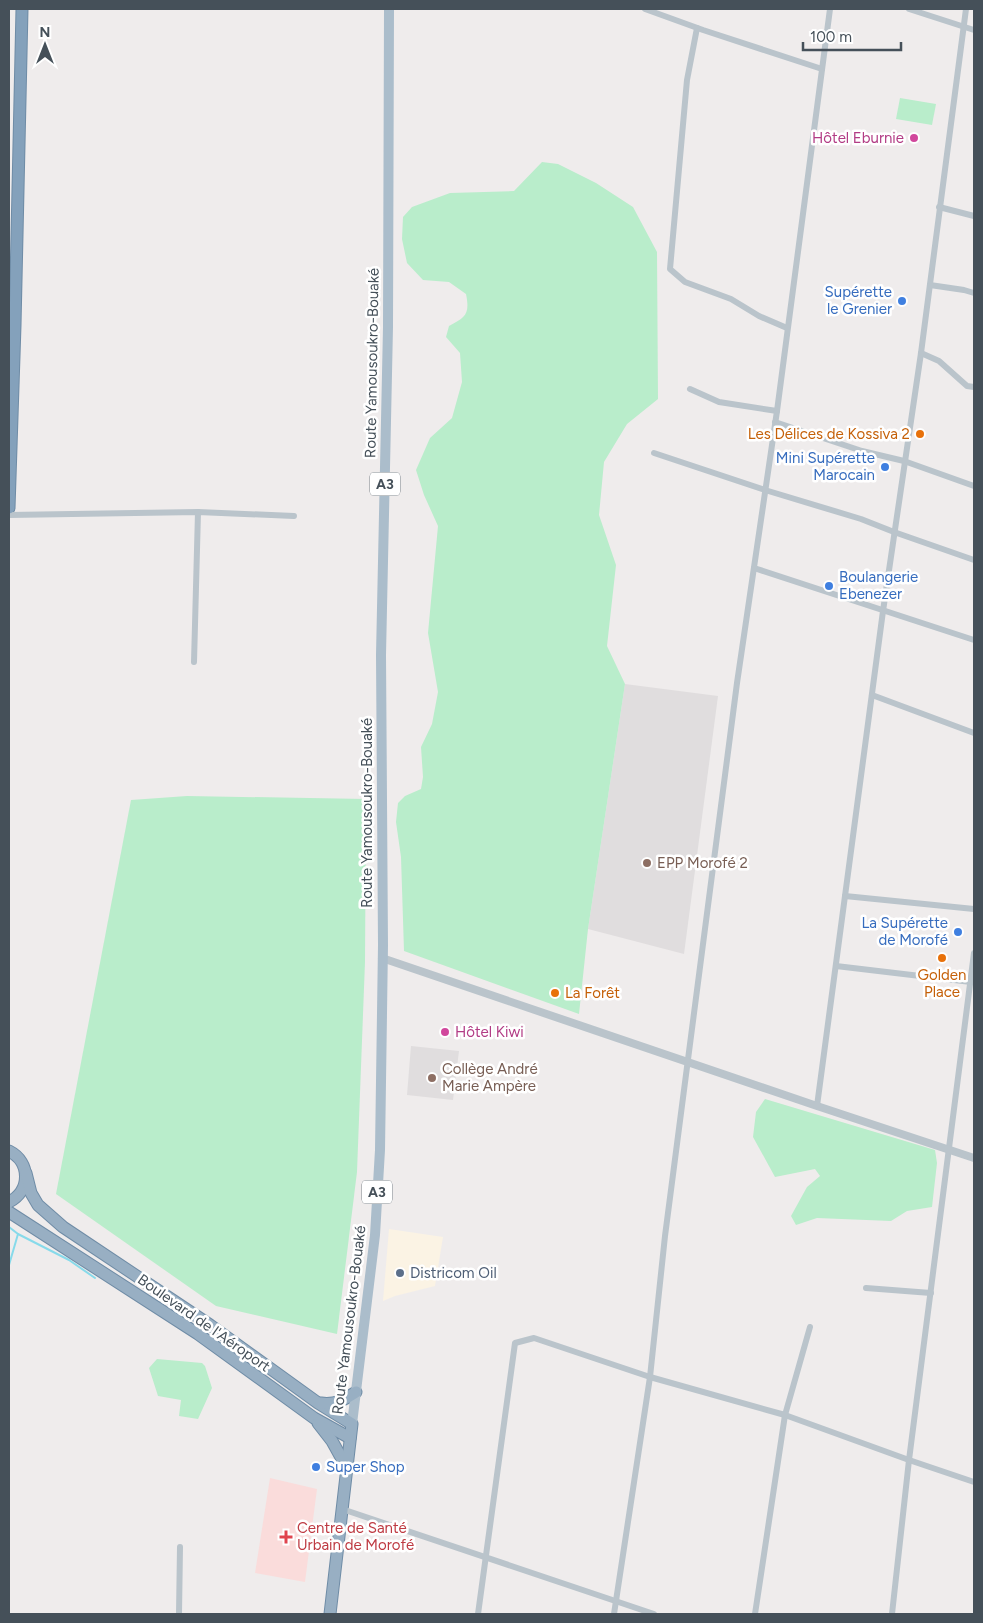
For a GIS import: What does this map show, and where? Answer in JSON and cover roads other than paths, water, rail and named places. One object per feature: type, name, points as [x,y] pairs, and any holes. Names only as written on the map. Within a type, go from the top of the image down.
[{"type":"highway","points":[[9,508],[16,325],[22,9]]},
{"type":"highway","points":[[9,1151],[18,1157],[26,1173],[26,1182],[23,1190],[18,1197],[9,1202]]},
{"type":"highway","name":"Boulevard de l'Aéroport","points":[[26,1173],[31,1193],[38,1205],[63,1227],[210,1325],[318,1403],[352,1424]]},
{"type":"highway","name":"Boulevard de l'Aéroport","points":[[9,1212],[198,1334],[314,1418],[350,1438]]},
{"type":"highway","points":[[318,1403],[331,1405],[356,1392]]},
{"type":"highway","points":[[314,1418],[332,1441],[347,1469]]},
{"type":"highway","name":"Route Yamousoukro-Bouaké","points":[[330,1614],[352,1424]]},
{"type":"main road","name":"Route Yamousoukro-Bouaké","points":[[352,1424],[375,1235],[380,1141],[382,958],[381,655],[388,327],[389,9]]},
{"type":"street","points":[[645,9],[822,69]]},
{"type":"street","points":[[614,1614],[650,1377],[665,1236],[737,683],[778,411],[787,328],[830,9]]},
{"type":"street","points":[[909,9],[974,30]]},
{"type":"street","points":[[817,1106],[883,611],[921,353],[966,9]]},
{"type":"street","points":[[698,28],[687,80],[670,269],[685,282],[732,299],[759,316],[787,328]]},
{"type":"street","points":[[939,207],[974,216]]},
{"type":"street","points":[[930,285],[974,293]]},
{"type":"street","points":[[921,353],[939,361],[966,386],[974,387]]},
{"type":"street","points":[[690,389],[719,402],[778,411]]},
{"type":"street","points":[[775,422],[862,451],[904,461],[974,486]]},
{"type":"street","points":[[654,453],[765,490],[861,519],[974,560]]},
{"type":"street","points":[[9,514],[198,512],[294,516]]},
{"type":"street","points":[[194,662],[198,512]]},
{"type":"street","points":[[754,568],[974,640]]},
{"type":"street","points":[[872,696],[974,733]]},
{"type":"street","points":[[845,896],[974,909]]},
{"type":"street","points":[[892,1614],[909,1460],[974,953]]},
{"type":"street","points":[[382,958],[974,1158]]},
{"type":"street","points":[[836,966],[971,982]]},
{"type":"street","points":[[866,1288],[931,1293]]},
{"type":"street","points":[[755,1614],[785,1414],[810,1327]]},
{"type":"street","points":[[478,1614],[515,1343],[534,1338],[650,1377],[785,1414],[974,1482]]},
{"type":"street","points":[[342,1509],[654,1614]]},
{"type":"street","points":[[179,1614],[180,1546]]},
{"type":"waterway","points":[[9,1227],[18,1234],[69,1260],[95,1278]]},
{"type":"waterway","points":[[9,1265],[18,1234]]},
{"type":"place","name":"Hôtel Eburnie","points":[[914,138]]},
{"type":"place","name":"Supérette le Grenier","points":[[902,301]]},
{"type":"place","name":"Les Délices de Kossiva 2","points":[[920,434]]},
{"type":"place","name":"Mini Supérette Marocain","points":[[885,467]]},
{"type":"place","name":"Boulangerie Ebenezer","points":[[829,586]]},
{"type":"place","name":"EPP Morofé 2","points":[[647,863]]},
{"type":"place","name":"La Supérette de Morofé","points":[[958,932]]},
{"type":"place","name":"Golden Place","points":[[942,958]]},
{"type":"place","name":"La Forêt","points":[[555,993]]},
{"type":"place","name":"Hôtel Kiwi","points":[[445,1032]]},
{"type":"place","name":"Collège André Marie Ampère","points":[[432,1078]]},
{"type":"place","name":"Districom Oil","points":[[400,1273]]},
{"type":"place","name":"Super Shop","points":[[316,1467]]},
{"type":"place","name":"Centre de Santé Urbain de Morofé","points":[[286,1537]]}]
